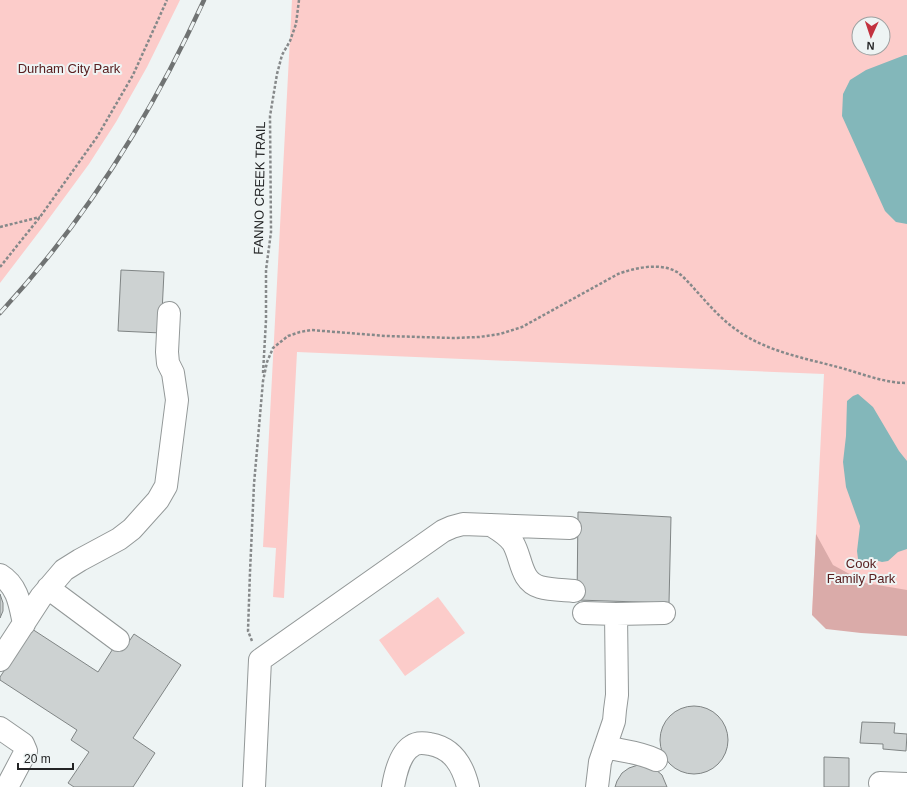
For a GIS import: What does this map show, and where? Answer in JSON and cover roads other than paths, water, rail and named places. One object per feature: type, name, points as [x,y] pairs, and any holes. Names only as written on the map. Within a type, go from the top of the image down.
[{"type":"street","points":[[0,660],[48,588],[64,570],[119,539],[132,529],[158,500],[166,486],[177,400],[173,373],[168,363],[167,352],[169,312]]},
{"type":"street","points":[[254,787],[260,660],[452,526],[463,524],[570,528]]},
{"type":"street","points":[[491,525],[507,536],[513,543],[524,575],[531,582],[540,587],[574,591]]},
{"type":"street","points":[[0,574],[17,593],[24,624]]},
{"type":"street","points":[[48,588],[118,640]]},
{"type":"street","points":[[584,613],[664,613]]},
{"type":"street","points":[[598,787],[600,762],[614,721],[617,695],[616,614]]},
{"type":"street","points":[[0,728],[23,744],[26,751],[13,785]]},
{"type":"street","points":[[393,787],[397,768],[403,756],[412,746],[423,743],[436,745],[446,749],[455,757],[461,766],[468,787]]},
{"type":"street","points":[[605,747],[646,755],[656,760]]},
{"type":"street","points":[[880,783],[907,784]]},
{"type":"water","points":[[907,55],[907,224],[896,222],[885,211],[842,116],[843,94],[850,80],[866,70]]},
{"type":"water","points":[[858,394],[873,407],[899,451],[907,461],[907,549],[898,552],[888,561],[882,562],[875,560],[863,562],[858,559],[857,551],[860,526],[846,487],[843,462],[846,436],[847,401]]},
{"type":"railway","points":[[0,313],[31,278],[60,241],[88,204],[114,165],[162,84],[204,0]]},
{"type":"park label","name":"Durham City Park","points":[[69,68]]},
{"type":"park label","name":"Cook Family Park","points":[[861,570]]}]
